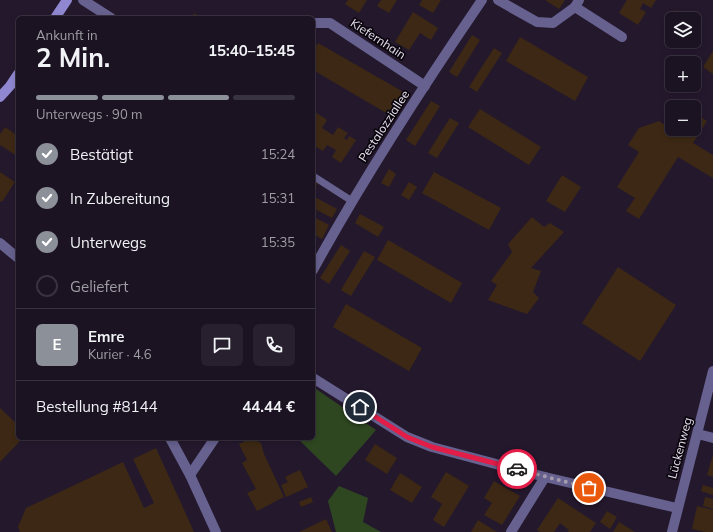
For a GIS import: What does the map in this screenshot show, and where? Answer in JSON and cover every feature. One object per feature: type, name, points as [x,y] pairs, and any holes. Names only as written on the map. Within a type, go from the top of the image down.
[{"type":"street","points":[[57,16],[67,0]]},
{"type":"street","points":[[83,0],[109,16]]},
{"type":"street","name":"Pestalozziallee","points":[[315,266],[352,201],[482,0]]},
{"type":"street","points":[[498,0],[537,22],[554,24],[577,3],[622,37]]},
{"type":"street","name":"Kiefernhain","points":[[315,23],[330,23],[425,86]]},
{"type":"street","points":[[0,97],[16,80]]},
{"type":"street","points":[[0,243],[16,256]]},
{"type":"street","name":"Lückenweg","points":[[672,532],[713,371]]},
{"type":"street","points":[[315,379],[407,437],[432,447],[545,477],[677,508]]},
{"type":"street","points":[[698,434],[713,438]]},
{"type":"street","points":[[171,440],[190,474],[216,532]]},
{"type":"street","points":[[190,474],[214,440]]},
{"type":"street","points":[[511,532],[545,477]]},
{"type":"lane","points":[[315,177],[352,201]]},
{"type":"green space","points":[[315,388],[376,430],[336,476],[299,440],[315,440]]},
{"type":"green space","points":[[339,486],[368,498],[363,522],[381,532],[336,532],[328,501]]},
{"type":"building","points":[[348,0],[367,0],[359,13],[345,4]]},
{"type":"building","points":[[381,0],[397,0],[389,13],[377,6]]},
{"type":"building","points":[[422,0],[441,0],[433,13],[419,5]]},
{"type":"building","points":[[545,0],[565,0],[559,9]]},
{"type":"building","points":[[627,0],[656,0],[651,8],[643,3],[640,9],[646,12],[638,25],[619,13]]},
{"type":"building","points":[[413,12],[438,28],[431,40],[420,33],[409,50],[395,42]]},
{"type":"building","points":[[194,13],[199,16],[192,16]]},
{"type":"building","points":[[472,35],[480,40],[457,77],[449,72]]},
{"type":"building","points":[[520,37],[588,77],[575,101],[506,61]]},
{"type":"building","points":[[318,43],[407,94],[393,117],[315,71],[315,48]]},
{"type":"building","points":[[494,48],[502,53],[477,92],[469,87]]},
{"type":"building","points":[[713,51],[713,74],[703,67]]},
{"type":"building","points":[[431,101],[440,106],[415,146],[406,140]]},
{"type":"building","points":[[480,109],[541,147],[529,165],[468,127]]},
{"type":"building","points":[[317,113],[327,120],[322,128],[333,135],[338,127],[348,133],[344,138],[347,140],[349,136],[356,140],[341,163],[332,157],[336,150],[327,145],[323,151],[315,146],[315,116]]},
{"type":"building","points":[[701,117],[707,121],[701,130]]},
{"type":"building","points":[[450,118],[459,123],[437,158],[428,153]]},
{"type":"building","points":[[659,121],[665,125],[665,136],[697,136],[693,143],[713,155],[713,178],[678,157],[639,219],[626,211],[635,198],[617,187],[639,152],[628,145],[639,128]]},
{"type":"building","points":[[5,127],[16,135],[16,155],[0,145],[0,134]]},
{"type":"building","points":[[389,169],[396,174],[389,187],[381,183]]},
{"type":"building","points":[[0,172],[15,182],[2,202],[0,201]]},
{"type":"building","points":[[434,172],[501,208],[489,230],[422,193]]},
{"type":"building","points":[[562,175],[581,187],[565,212],[546,201]]},
{"type":"building","points":[[315,181],[318,183],[315,188]]},
{"type":"building","points":[[409,182],[417,187],[409,200],[401,195]]},
{"type":"building","points":[[315,197],[337,209],[332,218],[315,209]]},
{"type":"building","points":[[360,214],[384,227],[378,237],[355,223]]},
{"type":"building","points":[[532,217],[544,227],[550,223],[564,232],[531,268],[541,271],[533,292],[539,298],[527,314],[488,300],[497,285],[491,281],[512,252],[508,244]]},
{"type":"building","points":[[315,218],[329,225],[322,239],[315,235]]},
{"type":"building","points":[[388,240],[462,283],[451,303],[377,260]]},
{"type":"building","points":[[341,245],[350,251],[329,284],[320,278]]},
{"type":"building","points":[[364,251],[375,257],[351,296],[341,290]]},
{"type":"building","points":[[618,267],[676,305],[640,361],[582,323]]},
{"type":"building","points":[[346,304],[422,348],[409,371],[333,327]]},
{"type":"building","points":[[0,408],[16,423],[16,440],[21,440],[0,462]]},
{"type":"building","points":[[247,440],[255,440],[261,443],[264,454],[284,497],[257,511],[247,493],[256,489],[242,463],[247,460],[239,444]]},
{"type":"building","points":[[375,444],[397,458],[387,474],[365,460]]},
{"type":"building","points":[[156,448],[194,532],[20,532],[18,527],[26,508],[123,462],[144,508],[154,503],[133,459]]},
{"type":"building","points":[[713,455],[713,477],[707,475]]},
{"type":"building","points":[[300,470],[308,487],[286,497],[281,485],[288,482],[285,477]]},
{"type":"building","points":[[446,472],[469,486],[444,527],[433,520],[442,504],[431,497]]},
{"type":"building","points":[[400,473],[422,487],[412,503],[390,490]]},
{"type":"building","points":[[494,481],[520,496],[502,525],[484,515],[492,503],[484,498]]},
{"type":"building","points":[[703,485],[713,488],[713,495],[701,491]]},
{"type":"building","points":[[311,497],[313,502],[301,507],[299,502]]},
{"type":"building","points":[[705,497],[713,499],[713,509],[703,506]]},
{"type":"building","points":[[558,498],[596,523],[590,532],[568,532],[569,530],[560,523],[554,532],[540,532],[537,530]]},
{"type":"building","points":[[697,506],[713,510],[713,532],[692,529]]},
{"type":"building","points":[[607,511],[617,517],[610,529],[600,522]]},
{"type":"building","points":[[326,519],[332,532],[299,532]]},
{"type":"building","points":[[478,520],[497,532],[471,532]]},
{"type":"building","points":[[619,522],[635,532],[613,532]]},
{"type":"way so far","points":[[517,469],[589,488]]},
{"type":"route","points":[[360,407],[407,437],[432,447],[517,469]]}]
